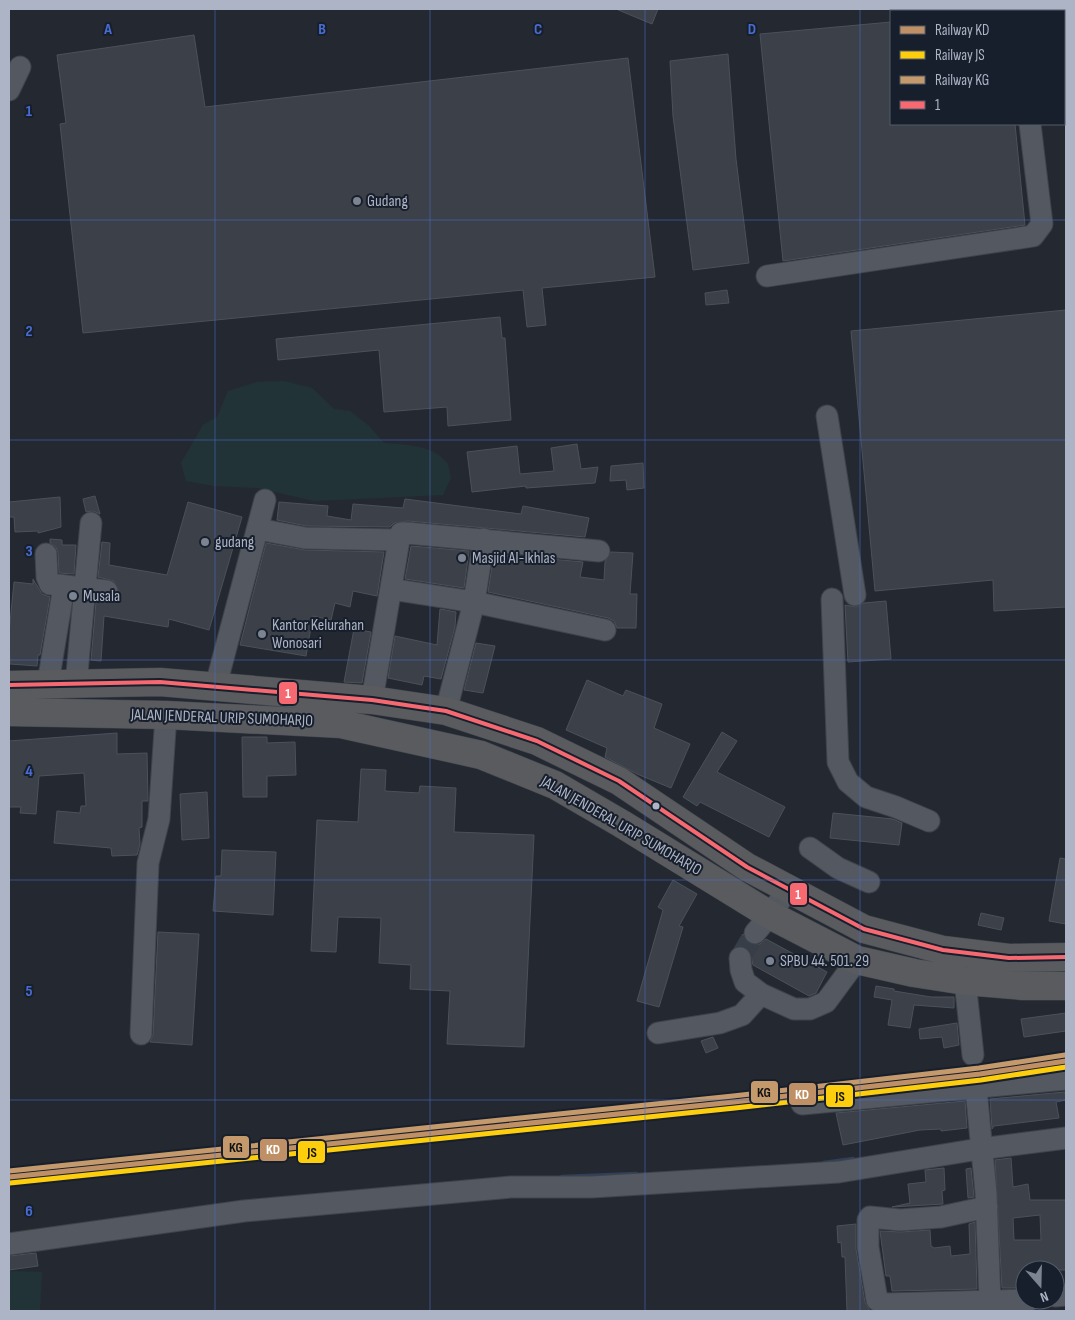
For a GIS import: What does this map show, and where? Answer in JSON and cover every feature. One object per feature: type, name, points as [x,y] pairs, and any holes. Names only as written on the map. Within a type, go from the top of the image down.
[{"type":"highway","name":"JALAN JENDERAL URIP SUMOHARJO","points":[[9,685],[160,682],[216,685],[372,700],[446,711],[537,741],[619,781],[747,867],[864,929],[943,950],[1009,958],[1066,957]]},
{"type":"highway","name":"JALAN JENDERAL URIP SUMOHARJO","points":[[9,712],[166,715],[341,724],[481,755],[555,785],[622,824],[763,924],[858,960],[914,973],[965,981],[1023,986],[1066,986]]},
{"type":"street","points":[[9,90],[20,67]]},
{"type":"street","points":[[767,276],[1033,236],[1042,224],[1030,125]]},
{"type":"street","points":[[827,416],[855,595]]},
{"type":"street","points":[[216,685],[265,500]]},
{"type":"street","points":[[48,683],[91,523]]},
{"type":"street","points":[[258,529],[305,538],[399,540]]},
{"type":"street","points":[[372,700],[401,533],[484,538],[599,551]]},
{"type":"street","points":[[446,711],[474,602],[484,538]]},
{"type":"street","points":[[46,554],[48,583],[108,591]]},
{"type":"street","points":[[74,587],[76,684]]},
{"type":"street","points":[[397,590],[474,602],[605,630]]},
{"type":"street","points":[[832,599],[838,762],[848,782],[866,797],[929,821]]},
{"type":"street","points":[[141,1034],[148,863],[159,819],[166,715]]},
{"type":"street","points":[[810,848],[838,868],[869,882]]},
{"type":"street","points":[[763,924],[788,889]]},
{"type":"street","points":[[740,958],[745,982],[761,994],[794,1009],[810,1009],[826,1002],[858,960]]},
{"type":"street","points":[[965,981],[973,1055]]},
{"type":"street","points":[[658,1033],[720,1023],[742,1015],[761,994]]},
{"type":"street","points":[[802,1104],[975,1083],[1066,1079]]},
{"type":"street","points":[[975,1083],[987,1207],[990,1300]]},
{"type":"street","points":[[9,1244],[254,1210],[511,1187],[592,1187],[839,1172],[982,1142],[1066,1138]]},
{"type":"street","points":[[987,1207],[941,1217],[900,1220],[870,1218],[868,1220],[868,1247],[878,1300],[881,1303],[1015,1300]]},
{"type":"shaded area","points":[[284,381],[312,388],[334,409],[350,411],[369,426],[384,443],[418,447],[434,452],[441,457],[448,464],[451,478],[443,495],[314,501],[258,488],[214,486],[186,481],[181,463],[203,425],[217,417],[228,391],[257,382]]},
{"type":"shaded area","points":[[9,1271],[42,1272],[40,1311],[9,1311]]},
{"type":"building","points":[[616,9],[658,9],[652,24]]},
{"type":"building","points":[[890,22],[890,125],[1015,125],[1025,225],[783,261],[760,34]]},
{"type":"building","name":"Gudang","points":[[194,35],[205,107],[628,58],[655,277],[542,288],[546,325],[527,327],[523,290],[83,333],[60,124],[66,123],[57,55]]},
{"type":"building","points":[[728,54],[736,159],[749,263],[693,270],[673,116],[670,61]]},
{"type":"building","points":[[727,290],[729,303],[706,305],[705,293]]},
{"type":"building","points":[[1066,310],[1066,607],[994,611],[993,580],[875,591],[851,331]]},
{"type":"building","points":[[500,317],[502,338],[505,338],[511,420],[448,426],[447,407],[384,412],[379,350],[278,360],[276,339]]},
{"type":"building","points":[[577,444],[581,469],[598,467],[595,483],[526,488],[526,486],[472,492],[467,452],[517,446],[520,474],[554,471],[551,448]]},
{"type":"building","points":[[643,463],[644,488],[627,490],[626,480],[610,481],[611,466]]},
{"type":"building","points":[[95,496],[100,514],[93,511],[86,512],[83,499]]},
{"type":"building","points":[[60,497],[61,527],[38,533],[38,531],[15,532],[14,517],[9,517],[9,502]]},
{"type":"building","points":[[405,499],[521,514],[523,506],[589,518],[585,537],[408,521],[394,523],[390,527],[306,526],[277,520],[279,502],[328,506],[327,516],[351,520],[353,504],[403,508]]},
{"type":"building","name":"gudang","points":[[188,502],[242,517],[209,630],[169,619],[168,627],[104,616],[101,661],[91,660],[96,602],[112,602],[119,592],[114,581],[98,577],[102,542],[110,543],[109,565],[167,575]]},
{"type":"building","points":[[50,539],[62,540],[62,545],[76,545],[74,574],[59,573],[58,553],[56,547],[50,543]]},
{"type":"building","points":[[266,543],[305,550],[384,552],[377,596],[353,591],[350,607],[335,603],[331,620],[313,616],[306,656],[240,645]]},
{"type":"building","points":[[411,546],[469,551],[464,588],[405,579]]},
{"type":"building","points":[[611,552],[633,553],[630,594],[637,594],[636,628],[617,628],[614,621],[608,618],[488,592],[494,554],[583,562],[580,577],[604,580],[605,562]]},
{"type":"building","points":[[33,579],[42,594],[50,597],[40,655],[38,655],[37,666],[10,664],[9,633],[14,582],[33,584]]},
{"type":"building","points":[[886,601],[891,659],[848,662],[845,605],[856,607],[864,603]]},
{"type":"building","points":[[440,609],[456,612],[455,627],[441,679],[424,676],[422,685],[388,678],[395,636],[437,645]]},
{"type":"building","points":[[354,629],[371,632],[362,683],[344,682]]},
{"type":"building","points":[[476,643],[495,646],[483,693],[464,690]]},
{"type":"building","points":[[587,680],[623,696],[626,690],[662,704],[654,728],[690,744],[671,788],[637,774],[605,757],[607,748],[566,730]]},
{"type":"building","points":[[722,732],[737,741],[717,772],[785,807],[769,837],[700,802],[697,806],[683,797]]},
{"type":"building","points":[[117,733],[117,754],[147,753],[148,801],[142,801],[142,827],[139,828],[140,844],[137,855],[112,856],[111,848],[54,843],[57,811],[80,813],[81,806],[86,806],[84,773],[39,776],[36,814],[20,813],[21,807],[9,807],[9,741]]},
{"type":"building","points":[[242,737],[267,737],[267,743],[295,742],[296,775],[267,776],[267,797],[243,797]]},
{"type":"building","points":[[361,769],[386,770],[385,791],[419,793],[420,786],[456,788],[454,832],[534,835],[524,1047],[447,1044],[450,991],[410,989],[411,965],[379,963],[381,918],[338,917],[336,952],[311,951],[317,820],[358,822]]},
{"type":"building","points":[[207,792],[209,838],[182,840],[180,794]]},
{"type":"building","points":[[833,813],[893,819],[902,823],[899,845],[830,838]]},
{"type":"building","points":[[222,850],[276,852],[273,915],[213,911],[216,876],[221,876]]},
{"type":"building","points":[[1060,858],[1066,859],[1066,924],[1049,921]]},
{"type":"building","points":[[673,880],[697,894],[679,926],[683,927],[659,1007],[637,1001],[663,910],[658,907]]},
{"type":"building","points":[[981,913],[1004,918],[1001,930],[978,925]]},
{"type":"building","points":[[158,932],[199,934],[192,1045],[150,1042],[153,1035]]},
{"type":"building","points":[[743,934],[747,942],[752,945],[760,944],[766,939],[827,972],[816,993],[809,996],[753,965],[750,951],[745,947],[736,946]]},
{"type":"building","points":[[876,986],[931,997],[954,997],[954,1008],[914,1005],[910,1028],[888,1025],[892,1000],[874,997]]},
{"type":"building","points":[[1066,1013],[1066,1031],[1024,1037],[1021,1019]]},
{"type":"building","points":[[957,1023],[959,1045],[944,1048],[942,1037],[920,1039],[919,1029]]},
{"type":"building","points":[[713,1037],[718,1048],[706,1053],[701,1041]]},
{"type":"building","points":[[1065,1092],[1066,1100],[1056,1102],[1059,1118],[994,1126],[992,1129],[990,1099]]},
{"type":"building","points":[[965,1101],[967,1128],[941,1131],[941,1129],[920,1130],[843,1145],[836,1113]]},
{"type":"building","points":[[1011,1158],[1013,1187],[1028,1184],[1030,1200],[1066,1200],[1066,1270],[1065,1260],[1015,1260],[1015,1288],[1002,1288],[995,1160]],"holes":[[[1040,1215],[1041,1240],[1014,1240],[1013,1218]]]},
{"type":"building","points":[[944,1168],[945,1190],[942,1191],[943,1204],[892,1207],[910,1203],[908,1184],[926,1182],[925,1170]]},
{"type":"building","points":[[971,1168],[974,1197],[968,1198],[966,1169]]},
{"type":"building","points":[[975,1222],[977,1289],[892,1291],[890,1276],[886,1276],[880,1231],[930,1230],[931,1246],[934,1248],[950,1246],[951,1256],[970,1254],[969,1224]]},
{"type":"building","points":[[856,1224],[856,1249],[865,1302],[870,1311],[847,1311],[845,1257],[842,1257],[841,1242],[838,1243],[837,1226]]},
{"type":"building","points":[[36,1253],[38,1266],[9,1270],[9,1256]]},
{"type":"waterway","points":[[824,1163],[853,1159]]},
{"type":"waterway","points":[[562,1177],[636,1174]]},
{"type":"tunnel","points":[[740,958],[755,933]]},
{"type":"rail line","name":"KG","points":[[9,1171],[733,1096],[979,1068],[1065,1055]]},
{"type":"rail line","name":"KD","points":[[9,1177],[734,1102],[980,1074],[1066,1061]]},
{"type":"rail line","name":"JS","points":[[10,1183],[735,1108],[981,1080],[1066,1067]]},
{"type":"transit line","name":"1","points":[[9,685],[160,682],[372,700],[446,711],[537,741],[619,781],[747,867],[864,929],[943,950],[1009,958],[1066,957]]},
{"type":"place","name":"Gudang","points":[[357,201]]},
{"type":"place","name":"gudang","points":[[205,542]]},
{"type":"place","name":"Masjid Al-Ikhlas","points":[[462,558]]},
{"type":"place","name":"Musala","points":[[73,596]]},
{"type":"place","name":"Kantor Kelurahan Wonosari","points":[[262,634]]},
{"type":"place","name":"SPBU 44. 501. 29","points":[[770,961]]}]
